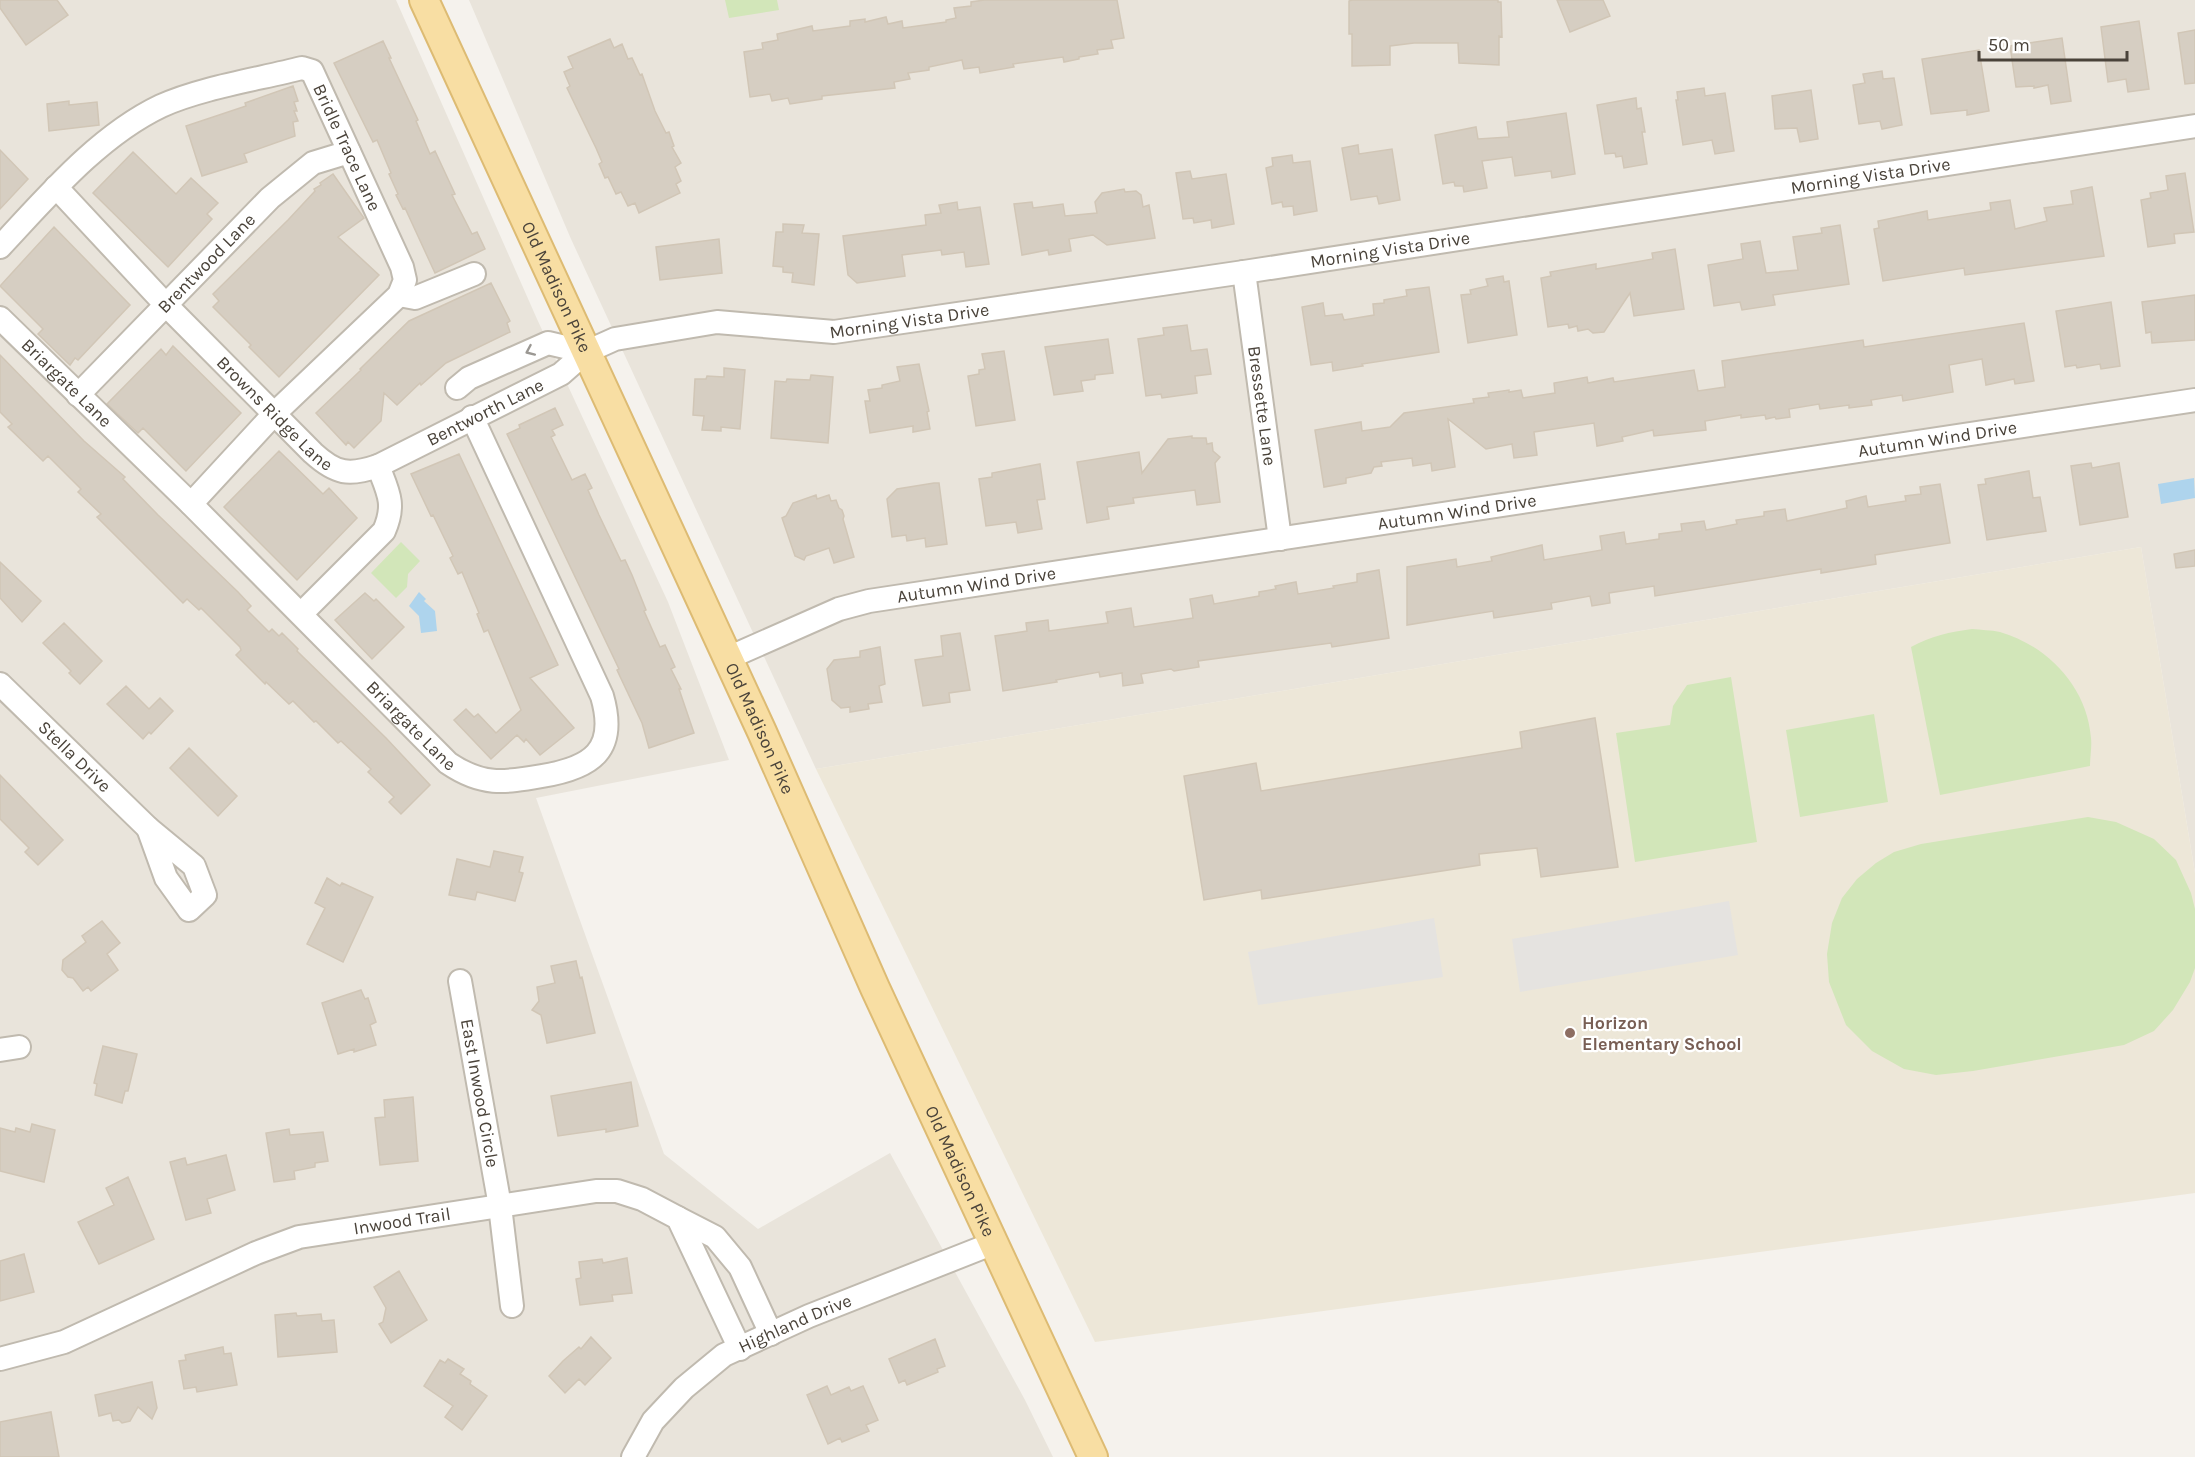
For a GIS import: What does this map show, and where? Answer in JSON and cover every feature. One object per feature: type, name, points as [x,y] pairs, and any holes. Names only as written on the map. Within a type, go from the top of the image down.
[{"type":"main road","name":"Old Madison Pike","points":[[424,0],[728,658],[875,988],[1094,1457]]},
{"type":"street","name":"Bridle Trace Lane","points":[[0,247],[56,187],[114,135],[160,106],[197,93],[302,68],[312,71],[402,267],[405,280],[399,296]]},
{"type":"street","name":"Morning Vista Drive","points":[[586,352],[615,339],[717,322],[834,332],[1244,272],[2195,126]]},
{"type":"street","name":"Brentwood Lane","points":[[78,395],[270,198],[313,163],[349,152]]},
{"type":"street","name":"Browns Ridge Lane","points":[[56,187],[166,305],[328,466],[346,472],[362,471],[378,466]]},
{"type":"street","name":"Bressette Lane","points":[[1244,272],[1280,538]]},
{"type":"street","points":[[191,504],[275,413],[399,296],[415,298],[474,274]]},
{"type":"street","name":"Briargate Lane","points":[[0,318],[191,504],[448,763],[466,775],[492,782],[514,781],[568,772],[582,766],[595,756],[603,743],[606,710],[602,696],[472,417]]},
{"type":"street","points":[[457,388],[470,378],[548,343],[586,352]]},
{"type":"street","name":"Bentworth Lane","points":[[378,466],[561,374],[586,352]]},
{"type":"street","name":"Autumn Wind Drive","points":[[728,658],[839,609],[869,601],[2195,400]]},
{"type":"street","points":[[301,614],[384,531],[392,515],[389,493],[378,466]]},
{"type":"street","name":"Stella Drive","points":[[0,684],[148,828]]},
{"type":"street","name":"East Inwood Circle","points":[[460,981],[500,1206],[512,1306]]},
{"type":"street","name":"Inwood Trail","points":[[0,1359],[64,1342],[256,1252],[299,1237],[596,1191],[617,1191],[642,1199],[715,1238],[740,1267],[771,1334]]},
{"type":"street","points":[[678,1218],[740,1349]]},
{"type":"street","name":"Highland Drive","points":[[633,1457],[653,1421],[684,1388],[724,1355],[809,1316],[994,1243]]},
{"type":"shaded area","points":[[0,0],[396,0],[537,319],[668,602],[729,760],[536,798],[664,1154],[758,1229],[890,1153],[1025,1400],[1053,1457],[0,1457]]},
{"type":"shaded area","points":[[469,0],[2195,0],[2195,873],[2141,547],[816,769],[571,239]]},
{"type":"shaded area","name":"Horizon Elementary School","points":[[2141,547],[2195,873],[2195,1193],[1095,1342],[816,769]]},
{"type":"shaded area","points":[[1729,901],[1738,955],[1520,992],[1512,939]]},
{"type":"shaded area","points":[[1434,918],[1443,977],[1258,1005],[1248,952]]},
{"type":"green space","points":[[725,0],[777,0],[779,10],[729,18]]},
{"type":"green space","points":[[401,542],[420,561],[408,574],[407,587],[396,598],[371,573]]},
{"type":"green space","points":[[1972,629],[2000,632],[2018,638],[2049,658],[2062,671],[2082,702],[2088,719],[2091,741],[2090,766],[1940,795],[1911,647],[1941,635]]},
{"type":"green space","points":[[1731,677],[1757,842],[1635,862],[1616,733],[1670,725],[1673,706],[1687,685]]},
{"type":"green space","points":[[1874,714],[1888,802],[1800,817],[1786,730]]},
{"type":"green space","points":[[2088,817],[2116,822],[2154,839],[2176,860],[2191,893],[2195,909],[2195,968],[2190,982],[2173,1010],[2154,1031],[2124,1045],[1973,1071],[1936,1075],[1904,1069],[1872,1051],[1846,1025],[1829,982],[1827,954],[1832,923],[1842,898],[1857,879],[1894,852],[1921,844]]},
{"type":"water","points":[[2194,478],[2195,498],[2161,504],[2158,484]]},
{"type":"water","points":[[419,592],[426,599],[424,601],[435,611],[437,631],[421,633],[419,616],[409,606]]},
{"type":"building","points":[[0,0],[57,0],[68,15],[26,45],[0,8]]},
{"type":"building","points":[[984,0],[1117,0],[1124,38],[1111,40],[1113,48],[1097,50],[1098,54],[1064,62],[1063,57],[1013,64],[1014,67],[980,73],[979,67],[964,69],[962,60],[929,67],[929,70],[908,73],[910,79],[894,82],[895,88],[822,96],[822,99],[790,104],[788,98],[772,101],[770,94],[750,97],[744,52],[763,49],[762,43],[778,40],[777,34],[812,26],[813,31],[850,26],[850,21],[865,19],[865,22],[886,17],[888,24],[902,21],[903,28],[946,22],[946,20],[956,18],[954,8],[971,6],[971,2]]},
{"type":"building","points":[[1498,0],[1501,2],[1502,37],[1499,36],[1499,65],[1459,63],[1458,43],[1414,43],[1390,46],[1390,65],[1352,66],[1349,1]]},
{"type":"building","points":[[1557,0],[1603,0],[1610,16],[1570,32]]},
{"type":"building","points":[[2139,21],[2149,89],[2128,92],[2126,79],[2108,82],[2101,27]]},
{"type":"building","points":[[2195,30],[2195,83],[2185,84],[2178,33]]},
{"type":"building","points":[[2062,38],[2071,101],[2051,104],[2048,85],[2034,88],[2034,86],[2016,87],[2010,46]]},
{"type":"building","points":[[610,39],[614,48],[622,44],[628,59],[632,58],[640,75],[642,74],[655,111],[666,133],[669,132],[674,146],[672,147],[681,163],[675,167],[681,181],[676,184],[680,193],[639,213],[635,203],[628,206],[621,192],[616,194],[608,177],[605,178],[599,164],[602,162],[567,88],[570,86],[564,72],[573,68],[568,57]]},
{"type":"building","points":[[383,41],[418,120],[416,121],[430,154],[435,151],[455,194],[452,195],[472,234],[477,232],[485,249],[435,273],[405,208],[403,209],[396,195],[398,194],[389,174],[391,173],[377,140],[373,142],[334,63]]},
{"type":"building","points":[[1979,50],[1989,111],[1967,115],[1967,110],[1931,114],[1922,59]]},
{"type":"building","points":[[1882,71],[1883,79],[1894,78],[1902,125],[1882,129],[1880,121],[1859,124],[1853,85],[1865,83],[1863,74]]},
{"type":"building","points":[[293,86],[298,101],[294,102],[297,111],[294,111],[298,121],[293,122],[295,136],[244,154],[247,162],[202,176],[186,126],[246,106],[245,103]]},
{"type":"building","points":[[1704,88],[1705,96],[1725,93],[1734,151],[1715,154],[1712,140],[1683,145],[1676,100],[1678,100],[1677,92]]},
{"type":"building","points":[[1811,90],[1818,139],[1800,142],[1797,128],[1775,129],[1772,96]]},
{"type":"building","points":[[1636,98],[1637,109],[1641,108],[1645,132],[1642,132],[1647,164],[1624,168],[1622,156],[1616,157],[1615,153],[1605,154],[1597,105]]},
{"type":"building","points":[[69,101],[69,105],[97,102],[99,125],[49,131],[47,104]]},
{"type":"building","points":[[1566,113],[1575,174],[1552,178],[1551,171],[1515,176],[1512,157],[1482,161],[1487,188],[1464,192],[1463,186],[1455,186],[1454,182],[1443,184],[1435,135],[1476,127],[1478,139],[1509,137],[1507,122]]},
{"type":"building","points":[[1358,145],[1359,154],[1392,149],[1400,200],[1379,204],[1377,196],[1351,200],[1342,148]]},
{"type":"building","points":[[0,150],[28,179],[0,209]]},
{"type":"building","points":[[133,152],[176,194],[191,178],[218,203],[207,214],[212,219],[168,267],[93,193]]},
{"type":"building","points":[[1292,155],[1293,163],[1310,161],[1317,211],[1294,215],[1293,206],[1283,207],[1282,202],[1272,204],[1266,168],[1273,166],[1272,158]]},
{"type":"building","points":[[1190,171],[1192,179],[1226,174],[1234,224],[1212,228],[1211,220],[1194,223],[1193,218],[1183,219],[1176,173]]},
{"type":"building","points":[[2185,173],[2194,232],[2174,234],[2175,243],[2148,247],[2141,200],[2151,198],[2150,193],[2168,190],[2166,176]]},
{"type":"building","points":[[333,174],[364,218],[338,237],[379,275],[279,377],[213,307],[219,301],[213,294],[288,220],[315,191],[314,189],[321,185],[320,183]]},
{"type":"building","points":[[2092,187],[2104,256],[1965,275],[1964,268],[1883,281],[1874,229],[1879,228],[1878,221],[1927,211],[1928,220],[1991,210],[1990,203],[2010,200],[2015,229],[2047,221],[2044,208],[2073,204],[2071,191]]},
{"type":"building","points":[[1124,189],[1125,192],[1136,191],[1141,195],[1143,207],[1149,205],[1155,238],[1107,245],[1093,235],[1069,239],[1071,251],[1049,255],[1048,250],[1022,255],[1014,204],[1032,202],[1033,208],[1063,204],[1065,216],[1097,213],[1095,202],[1102,193]]},
{"type":"building","points":[[957,202],[958,210],[980,207],[989,264],[966,267],[964,252],[942,255],[941,250],[902,255],[905,276],[857,283],[848,275],[843,236],[926,225],[925,215],[941,213],[939,205]]},
{"type":"building","points":[[783,224],[804,225],[802,233],[819,234],[814,285],[792,282],[793,273],[783,272],[783,267],[773,266],[776,232],[783,232]]},
{"type":"building","points":[[1840,225],[1849,284],[1773,295],[1775,305],[1742,310],[1740,302],[1714,306],[1708,265],[1743,259],[1741,244],[1760,241],[1766,273],[1798,270],[1793,237],[1822,233],[1821,228]]},
{"type":"building","points":[[54,227],[130,305],[78,360],[75,358],[70,365],[38,334],[43,329],[0,286]]},
{"type":"building","points":[[719,239],[722,273],[660,280],[656,247]]},
{"type":"building","points":[[1675,249],[1684,309],[1634,316],[1630,293],[1604,332],[1593,333],[1588,329],[1578,331],[1577,326],[1569,328],[1568,324],[1548,327],[1541,278],[1551,276],[1550,272],[1596,264],[1596,269],[1653,259],[1652,253]]},
{"type":"building","points":[[1503,276],[1504,282],[1509,281],[1517,335],[1468,343],[1461,295],[1471,294],[1470,290],[1488,286],[1486,279]]},
{"type":"building","points":[[491,283],[510,321],[507,323],[510,332],[446,363],[397,405],[384,393],[381,421],[354,448],[348,442],[346,445],[316,413],[409,321]]},
{"type":"building","points":[[1429,287],[1439,352],[1333,371],[1332,362],[1311,365],[1302,307],[1323,303],[1325,316],[1342,314],[1344,320],[1374,315],[1373,304],[1407,296],[1406,290]]},
{"type":"building","points":[[2195,295],[2195,340],[2152,343],[2151,332],[2146,333],[2142,302]]},
{"type":"building","points":[[2111,302],[2120,366],[2101,369],[2100,364],[2077,368],[2076,365],[2065,367],[2056,311]]},
{"type":"building","points":[[2024,323],[2034,381],[2015,384],[2014,379],[1986,385],[1982,359],[1949,365],[1953,392],[1903,401],[1902,395],[1871,400],[1872,405],[1849,408],[1849,405],[1820,409],[1819,404],[1789,409],[1790,417],[1776,419],[1775,417],[1766,419],[1765,415],[1741,418],[1741,415],[1705,421],[1706,430],[1654,436],[1653,430],[1622,437],[1623,441],[1597,446],[1594,423],[1534,432],[1537,455],[1514,458],[1512,444],[1486,449],[1448,419],[1455,467],[1432,471],[1431,463],[1413,466],[1412,458],[1381,462],[1382,466],[1374,467],[1371,473],[1346,478],[1346,483],[1324,487],[1315,430],[1361,422],[1362,431],[1390,427],[1404,413],[1474,403],[1473,399],[1489,397],[1488,393],[1509,390],[1509,392],[1521,390],[1523,398],[1555,393],[1554,383],[1587,377],[1588,383],[1613,378],[1614,382],[1694,370],[1698,391],[1725,387],[1722,361],[1863,340],[1864,347]]},
{"type":"building","points":[[1187,325],[1191,351],[1207,349],[1211,374],[1195,376],[1197,393],[1162,398],[1161,394],[1146,396],[1138,339],[1164,335],[1163,328]]},
{"type":"building","points":[[1108,339],[1113,373],[1095,375],[1095,379],[1081,381],[1083,391],[1054,395],[1045,347]]},
{"type":"building","points":[[173,346],[241,413],[186,471],[143,428],[138,433],[107,404],[161,349],[166,355]]},
{"type":"building","points":[[1004,351],[1015,420],[976,426],[968,376],[979,374],[979,370],[985,369],[982,354]]},
{"type":"building","points":[[0,355],[84,441],[125,477],[123,479],[158,515],[238,592],[251,606],[247,610],[269,632],[272,629],[279,636],[282,633],[298,649],[297,651],[386,738],[430,785],[401,814],[389,802],[394,797],[368,772],[371,769],[341,741],[338,743],[293,701],[289,704],[266,682],[265,684],[236,655],[241,650],[240,647],[201,608],[199,610],[187,599],[183,603],[97,517],[101,514],[78,492],[81,489],[48,456],[43,461],[8,427],[12,424],[0,412]]},
{"type":"building","points":[[919,364],[929,411],[927,412],[930,429],[913,432],[913,426],[870,433],[865,401],[870,401],[868,390],[882,388],[882,385],[900,381],[897,367]]},
{"type":"building","points":[[724,368],[745,370],[740,429],[721,427],[721,431],[702,430],[704,416],[693,415],[695,379],[706,379],[707,376],[724,377]]},
{"type":"building","points":[[811,375],[833,377],[828,443],[771,438],[775,381],[810,380]]},
{"type":"building","points":[[555,408],[563,425],[552,430],[555,435],[551,437],[572,480],[585,474],[592,488],[588,490],[621,561],[625,560],[632,575],[646,610],[644,611],[660,647],[665,645],[675,667],[671,669],[681,689],[679,689],[694,733],[649,748],[642,723],[617,670],[619,669],[507,434],[520,428],[519,425]]},
{"type":"building","points":[[1192,436],[1192,438],[1206,438],[1207,444],[1212,443],[1213,451],[1220,457],[1215,463],[1220,502],[1197,505],[1195,490],[1133,498],[1134,503],[1107,507],[1109,519],[1087,523],[1077,462],[1139,452],[1142,473],[1168,439]]},
{"type":"building","points":[[279,451],[323,494],[329,488],[357,518],[297,580],[224,507]]},
{"type":"building","points":[[459,454],[558,665],[530,678],[574,728],[540,755],[526,739],[524,742],[517,735],[491,759],[454,720],[466,709],[474,717],[478,714],[496,733],[521,710],[488,630],[484,632],[477,614],[479,613],[462,572],[458,574],[450,558],[453,556],[411,474]]},
{"type":"building","points":[[2091,463],[2092,468],[2119,463],[2128,517],[2080,525],[2071,466]]},
{"type":"building","points":[[1040,464],[1045,499],[1037,500],[1042,529],[1018,533],[1016,522],[986,526],[979,479],[992,477],[992,473]]},
{"type":"building","points":[[2029,471],[2033,498],[2040,497],[2046,531],[1987,540],[1978,485],[1986,484],[1985,479]]},
{"type":"building","points":[[939,483],[947,544],[926,547],[925,538],[907,541],[906,535],[892,537],[887,499],[897,489]]},
{"type":"building","points":[[1940,484],[1950,543],[1875,555],[1876,564],[1821,573],[1821,569],[1655,596],[1654,586],[1609,593],[1610,603],[1592,606],[1590,596],[1551,603],[1552,609],[1494,618],[1493,611],[1407,625],[1407,567],[1456,559],[1457,567],[1492,561],[1491,557],[1542,545],[1544,560],[1602,550],[1600,536],[1624,532],[1626,544],[1659,539],[1659,534],[1682,531],[1681,524],[1704,521],[1706,530],[1737,524],[1736,520],[1764,516],[1764,512],[1785,509],[1787,521],[1847,508],[1846,501],[1866,496],[1868,507],[1906,501],[1905,496],[1921,494],[1920,487]]},
{"type":"building","points":[[816,495],[817,499],[829,495],[831,501],[836,500],[844,516],[854,557],[834,563],[829,548],[806,556],[804,560],[795,556],[782,518],[786,516],[793,503]]},
{"type":"building","points":[[2195,550],[2195,566],[2176,568],[2174,554]]},
{"type":"building","points":[[0,562],[41,601],[22,622],[0,598]]},
{"type":"building","points":[[1379,570],[1389,638],[1332,647],[1331,643],[1198,661],[1199,667],[1141,674],[1143,683],[1123,686],[1122,673],[1100,677],[1099,672],[1003,691],[995,636],[1027,631],[1026,623],[1048,620],[1049,631],[1108,623],[1106,612],[1131,608],[1134,627],[1193,618],[1190,599],[1212,595],[1214,604],[1259,596],[1259,592],[1296,582],[1298,594],[1357,582],[1357,574]]},
{"type":"building","points":[[365,593],[374,601],[376,599],[404,627],[372,659],[335,620]]},
{"type":"building","points":[[64,623],[102,661],[80,684],[69,673],[71,671],[43,643]]},
{"type":"building","points":[[960,633],[970,690],[949,693],[950,702],[923,706],[915,660],[943,656],[941,636]]},
{"type":"building","points":[[880,647],[885,684],[879,686],[882,702],[868,704],[869,709],[850,712],[850,707],[841,708],[832,700],[827,669],[834,660],[860,657],[860,651]]},
{"type":"building","points":[[126,686],[149,709],[160,698],[173,711],[151,734],[149,732],[143,739],[107,704]]},
{"type":"building","points":[[1595,718],[1618,867],[1541,877],[1537,848],[1479,854],[1480,865],[1262,899],[1261,890],[1204,900],[1184,776],[1256,763],[1261,791],[1522,748],[1520,732]]},
{"type":"building","points":[[189,748],[237,796],[218,816],[170,768]]},
{"type":"building","points":[[0,775],[63,840],[38,865],[25,852],[29,848],[0,819]]},
{"type":"building","points":[[494,851],[523,857],[519,872],[523,873],[515,901],[477,892],[475,900],[449,895],[457,859],[490,867]]},
{"type":"building","points":[[327,878],[340,886],[342,883],[373,897],[343,962],[307,944],[325,908],[315,903]]},
{"type":"building","points":[[102,921],[120,943],[107,954],[118,970],[91,991],[88,987],[83,991],[73,978],[68,977],[62,970],[63,960],[86,942],[82,936]]},
{"type":"building","points":[[576,961],[595,1033],[547,1043],[541,1015],[532,1010],[539,1001],[537,987],[555,983],[551,966]]},
{"type":"building","points":[[361,990],[365,999],[368,998],[376,1022],[370,1025],[376,1045],[338,1054],[322,1003]]},
{"type":"building","points":[[103,1046],[137,1054],[128,1091],[125,1091],[122,1103],[95,1095],[97,1084],[94,1083]]},
{"type":"building","points":[[631,1082],[638,1126],[606,1132],[606,1129],[558,1136],[551,1096]]},
{"type":"building","points":[[413,1097],[418,1161],[380,1165],[375,1118],[385,1117],[384,1100]]},
{"type":"building","points":[[32,1124],[55,1130],[44,1182],[0,1171],[0,1128],[15,1132],[16,1128],[30,1132]]},
{"type":"building","points":[[289,1129],[290,1135],[323,1132],[328,1161],[315,1163],[315,1167],[294,1171],[295,1179],[274,1182],[266,1133]]},
{"type":"building","points":[[226,1155],[235,1190],[207,1199],[211,1213],[186,1220],[170,1162],[185,1158],[187,1165]]},
{"type":"building","points":[[128,1177],[154,1239],[99,1264],[78,1222],[114,1205],[106,1188]]},
{"type":"building","points":[[24,1254],[34,1292],[0,1301],[0,1261]]},
{"type":"building","points":[[627,1258],[632,1293],[612,1295],[613,1301],[580,1305],[576,1279],[581,1278],[579,1262],[602,1259],[603,1263]]},
{"type":"building","points":[[399,1271],[427,1320],[391,1343],[379,1324],[383,1322],[386,1308],[374,1287]]},
{"type":"building","points":[[296,1313],[297,1316],[321,1314],[322,1321],[334,1320],[337,1352],[278,1357],[275,1315]]},
{"type":"building","points":[[591,1337],[611,1358],[585,1385],[579,1379],[565,1393],[549,1376],[579,1347],[581,1349]]},
{"type":"building","points":[[935,1339],[945,1366],[937,1369],[938,1372],[907,1385],[905,1380],[899,1383],[889,1359]]},
{"type":"building","points":[[223,1347],[224,1354],[231,1353],[237,1385],[197,1392],[196,1387],[184,1389],[179,1361],[186,1360],[185,1355]]},
{"type":"building","points":[[448,1359],[464,1369],[460,1374],[487,1396],[462,1430],[445,1417],[453,1406],[424,1386],[440,1360],[445,1363]]},
{"type":"building","points":[[152,1382],[157,1408],[152,1419],[138,1407],[130,1421],[122,1423],[119,1420],[113,1421],[111,1413],[99,1416],[95,1395]]},
{"type":"building","points":[[827,1386],[831,1395],[849,1387],[851,1391],[863,1386],[878,1420],[866,1425],[869,1431],[842,1442],[840,1438],[828,1444],[807,1395]]},
{"type":"building","points":[[51,1412],[59,1457],[0,1457],[0,1422]]},
{"type":"place","name":"Horizon Elementary School","points":[[1570,1033]]}]
